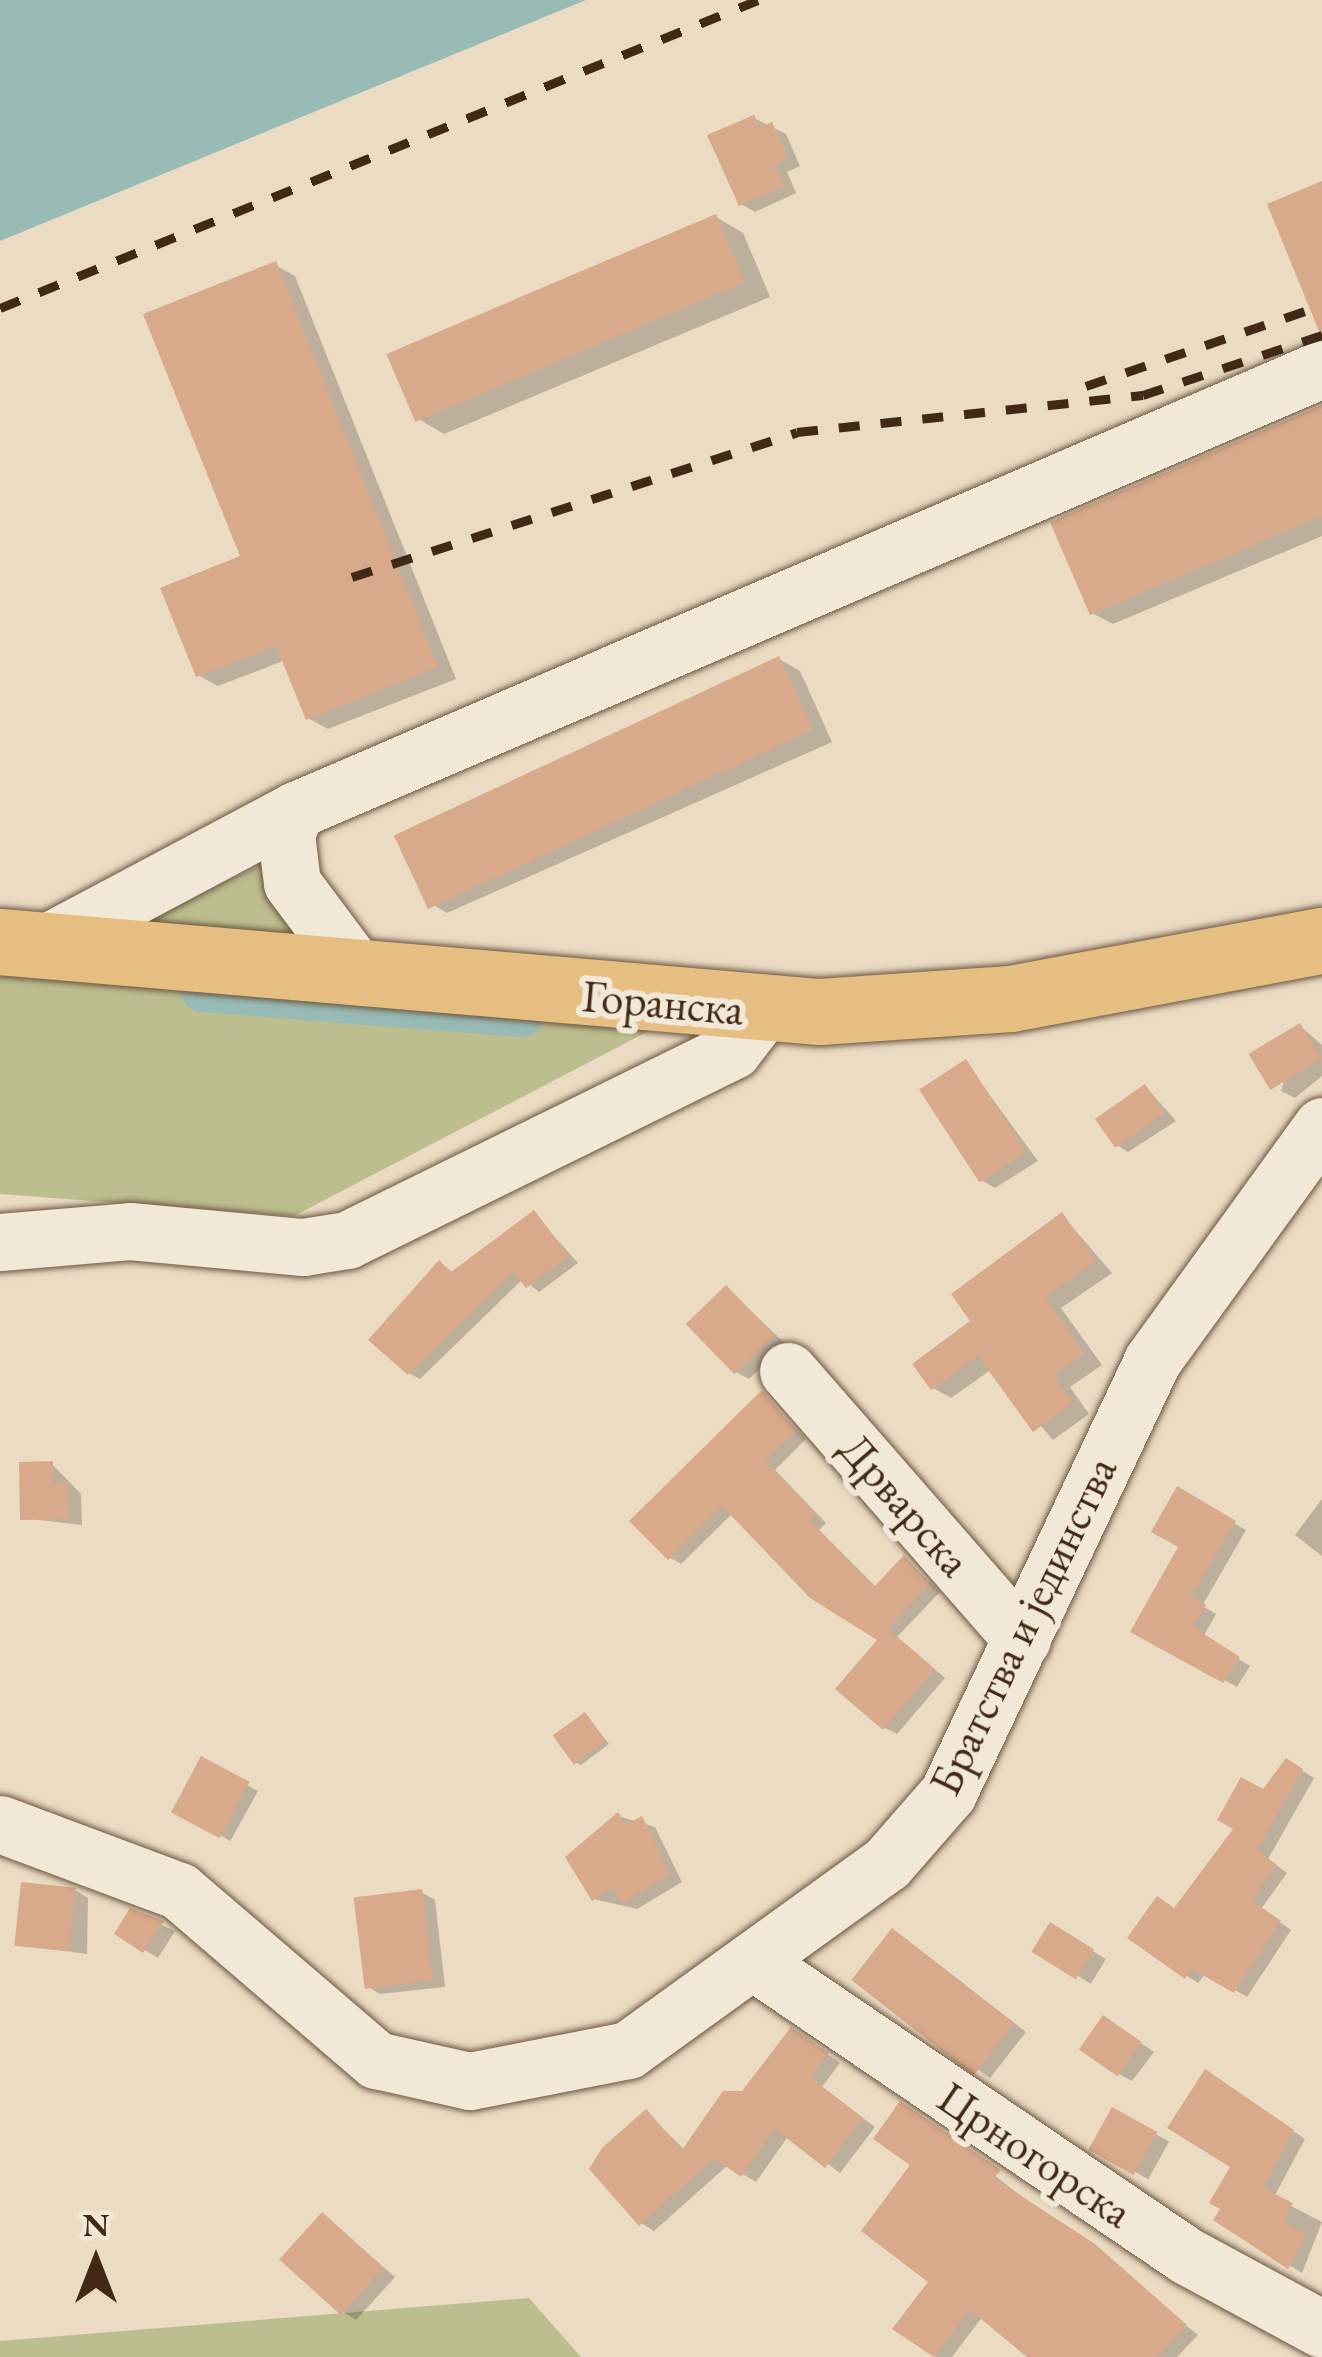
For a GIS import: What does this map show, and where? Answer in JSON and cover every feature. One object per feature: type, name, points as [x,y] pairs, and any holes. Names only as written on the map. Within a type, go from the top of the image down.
[{"type":"main road","name":"Горанска","points":[[20,944],[763,1011],[1011,999],[1322,941]]},
{"type":"street","points":[[20,944],[296,810],[1322,369]]},
{"type":"street","points":[[296,810],[286,834],[292,883],[362,977]]},
{"type":"street","points":[[0,1242],[130,1231],[303,1247],[347,1240],[733,1050],[763,1011]]},
{"type":"street","name":"Братства и јединства","points":[[0,1824],[179,1891],[376,2060],[423,2075],[586,2066],[681,2021],[915,1834],[948,1793],[1151,1361],[1322,1126]]},
{"type":"street","name":"Дрварска","points":[[788,1371],[1022,1640]]},
{"type":"street","name":"Црногорска","points":[[758,1964],[1187,2256],[1322,2329]]},
{"type":"green space","points":[[261,865],[300,946],[128,927]]},
{"type":"green space","points":[[0,972],[409,1014],[666,1022],[294,1216],[0,1194]]},
{"type":"green space","points":[[529,2298],[581,2357],[0,2357],[0,2341]]},
{"type":"water","points":[[0,0],[586,0],[0,241]]},
{"type":"building","points":[[754,115],[760,128],[772,122],[788,158],[775,164],[785,186],[739,206],[707,135]]},
{"type":"building","points":[[1322,181],[1322,336],[1321,336],[1267,204]]},
{"type":"building","points":[[716,214],[745,282],[415,422],[386,354]]},
{"type":"building","points":[[276,261],[438,667],[306,720],[276,646],[196,677],[160,588],[240,556],[143,314]]},
{"type":"building","points":[[1322,405],[1322,516],[1090,615],[1050,522]]},
{"type":"building","points":[[779,656],[813,729],[428,909],[394,836]]},
{"type":"building","points":[[1300,1023],[1322,1059],[1270,1090],[1249,1054]]},
{"type":"building","points":[[966,1059],[1026,1152],[979,1183],[919,1089]]},
{"type":"building","points":[[1145,1084],[1165,1113],[1115,1148],[1095,1119]]},
{"type":"building","points":[[534,1210],[569,1256],[526,1288],[513,1272],[408,1375],[368,1340],[439,1260],[451,1272]]},
{"type":"building","points":[[1062,1212],[1096,1262],[1045,1297],[1085,1354],[1054,1376],[1073,1403],[1033,1432],[978,1356],[931,1390],[912,1364],[970,1321],[951,1294]]},
{"type":"building","points":[[726,1285],[775,1335],[734,1374],[686,1324]]},
{"type":"building","points":[[762,1390],[796,1431],[765,1461],[817,1515],[810,1521],[874,1587],[904,1555],[930,1584],[888,1629],[935,1669],[883,1730],[835,1689],[877,1640],[810,1598],[722,1506],[668,1560],[629,1521]]},
{"type":"building","points":[[53,1461],[53,1483],[68,1483],[69,1519],[20,1520],[19,1462]]},
{"type":"building","points":[[1177,1486],[1236,1521],[1191,1596],[1206,1605],[1193,1627],[1240,1657],[1223,1683],[1130,1632],[1178,1547],[1151,1532]]},
{"type":"building","points":[[585,1712],[606,1741],[574,1765],[553,1736]]},
{"type":"building","points":[[201,1756],[250,1782],[220,1838],[171,1813]]},
{"type":"building","points":[[1286,1758],[1303,1769],[1257,1850],[1277,1865],[1251,1900],[1281,1921],[1234,1993],[1192,1969],[1185,1979],[1127,1938],[1157,1896],[1174,1908],[1233,1829],[1217,1820],[1241,1777],[1263,1789]]},
{"type":"building","points":[[618,1812],[626,1825],[642,1816],[670,1874],[622,1904],[613,1888],[592,1901],[565,1857]]},
{"type":"building","points":[[21,1882],[76,1888],[69,1951],[14,1946]]},
{"type":"building","points":[[422,1889],[433,1980],[365,1989],[354,1897]]},
{"type":"building","points":[[130,1908],[164,1921],[143,1953],[114,1934]]},
{"type":"building","points":[[1050,1922],[1094,1950],[1076,1979],[1031,1952]]},
{"type":"building","points":[[892,1928],[1014,2023],[974,2075],[851,1980]]},
{"type":"building","points":[[1103,2015],[1142,2042],[1117,2076],[1079,2049]]},
{"type":"building","points":[[791,2027],[829,2053],[810,2077],[863,2118],[825,2168],[775,2129],[741,2177],[714,2158],[639,2226],[589,2169],[602,2148],[646,2109],[682,2150],[723,2091],[742,2091]]},
{"type":"building","points":[[1205,2069],[1294,2130],[1263,2188],[1293,2203],[1283,2222],[1306,2234],[1288,2269],[1213,2220],[1220,2209],[1209,2203],[1230,2167],[1167,2128]]},
{"type":"building","points":[[900,2101],[1001,2170],[994,2178],[1095,2244],[1187,2325],[1158,2357],[1027,2357],[970,2310],[934,2357],[892,2329],[928,2282],[861,2231],[910,2165],[873,2139]]},
{"type":"building","points":[[1112,2107],[1157,2132],[1134,2175],[1088,2150]]},
{"type":"building","points":[[322,2212],[384,2268],[341,2315],[279,2260]]},
{"type":"waterway","points":[[202,991],[522,1016]]},
{"type":"railway","points":[[0,308],[758,0]]},
{"type":"railway","points":[[1086,386],[1322,305]]},
{"type":"railway","points":[[352,577],[797,432],[1143,395],[1322,335]]}]
